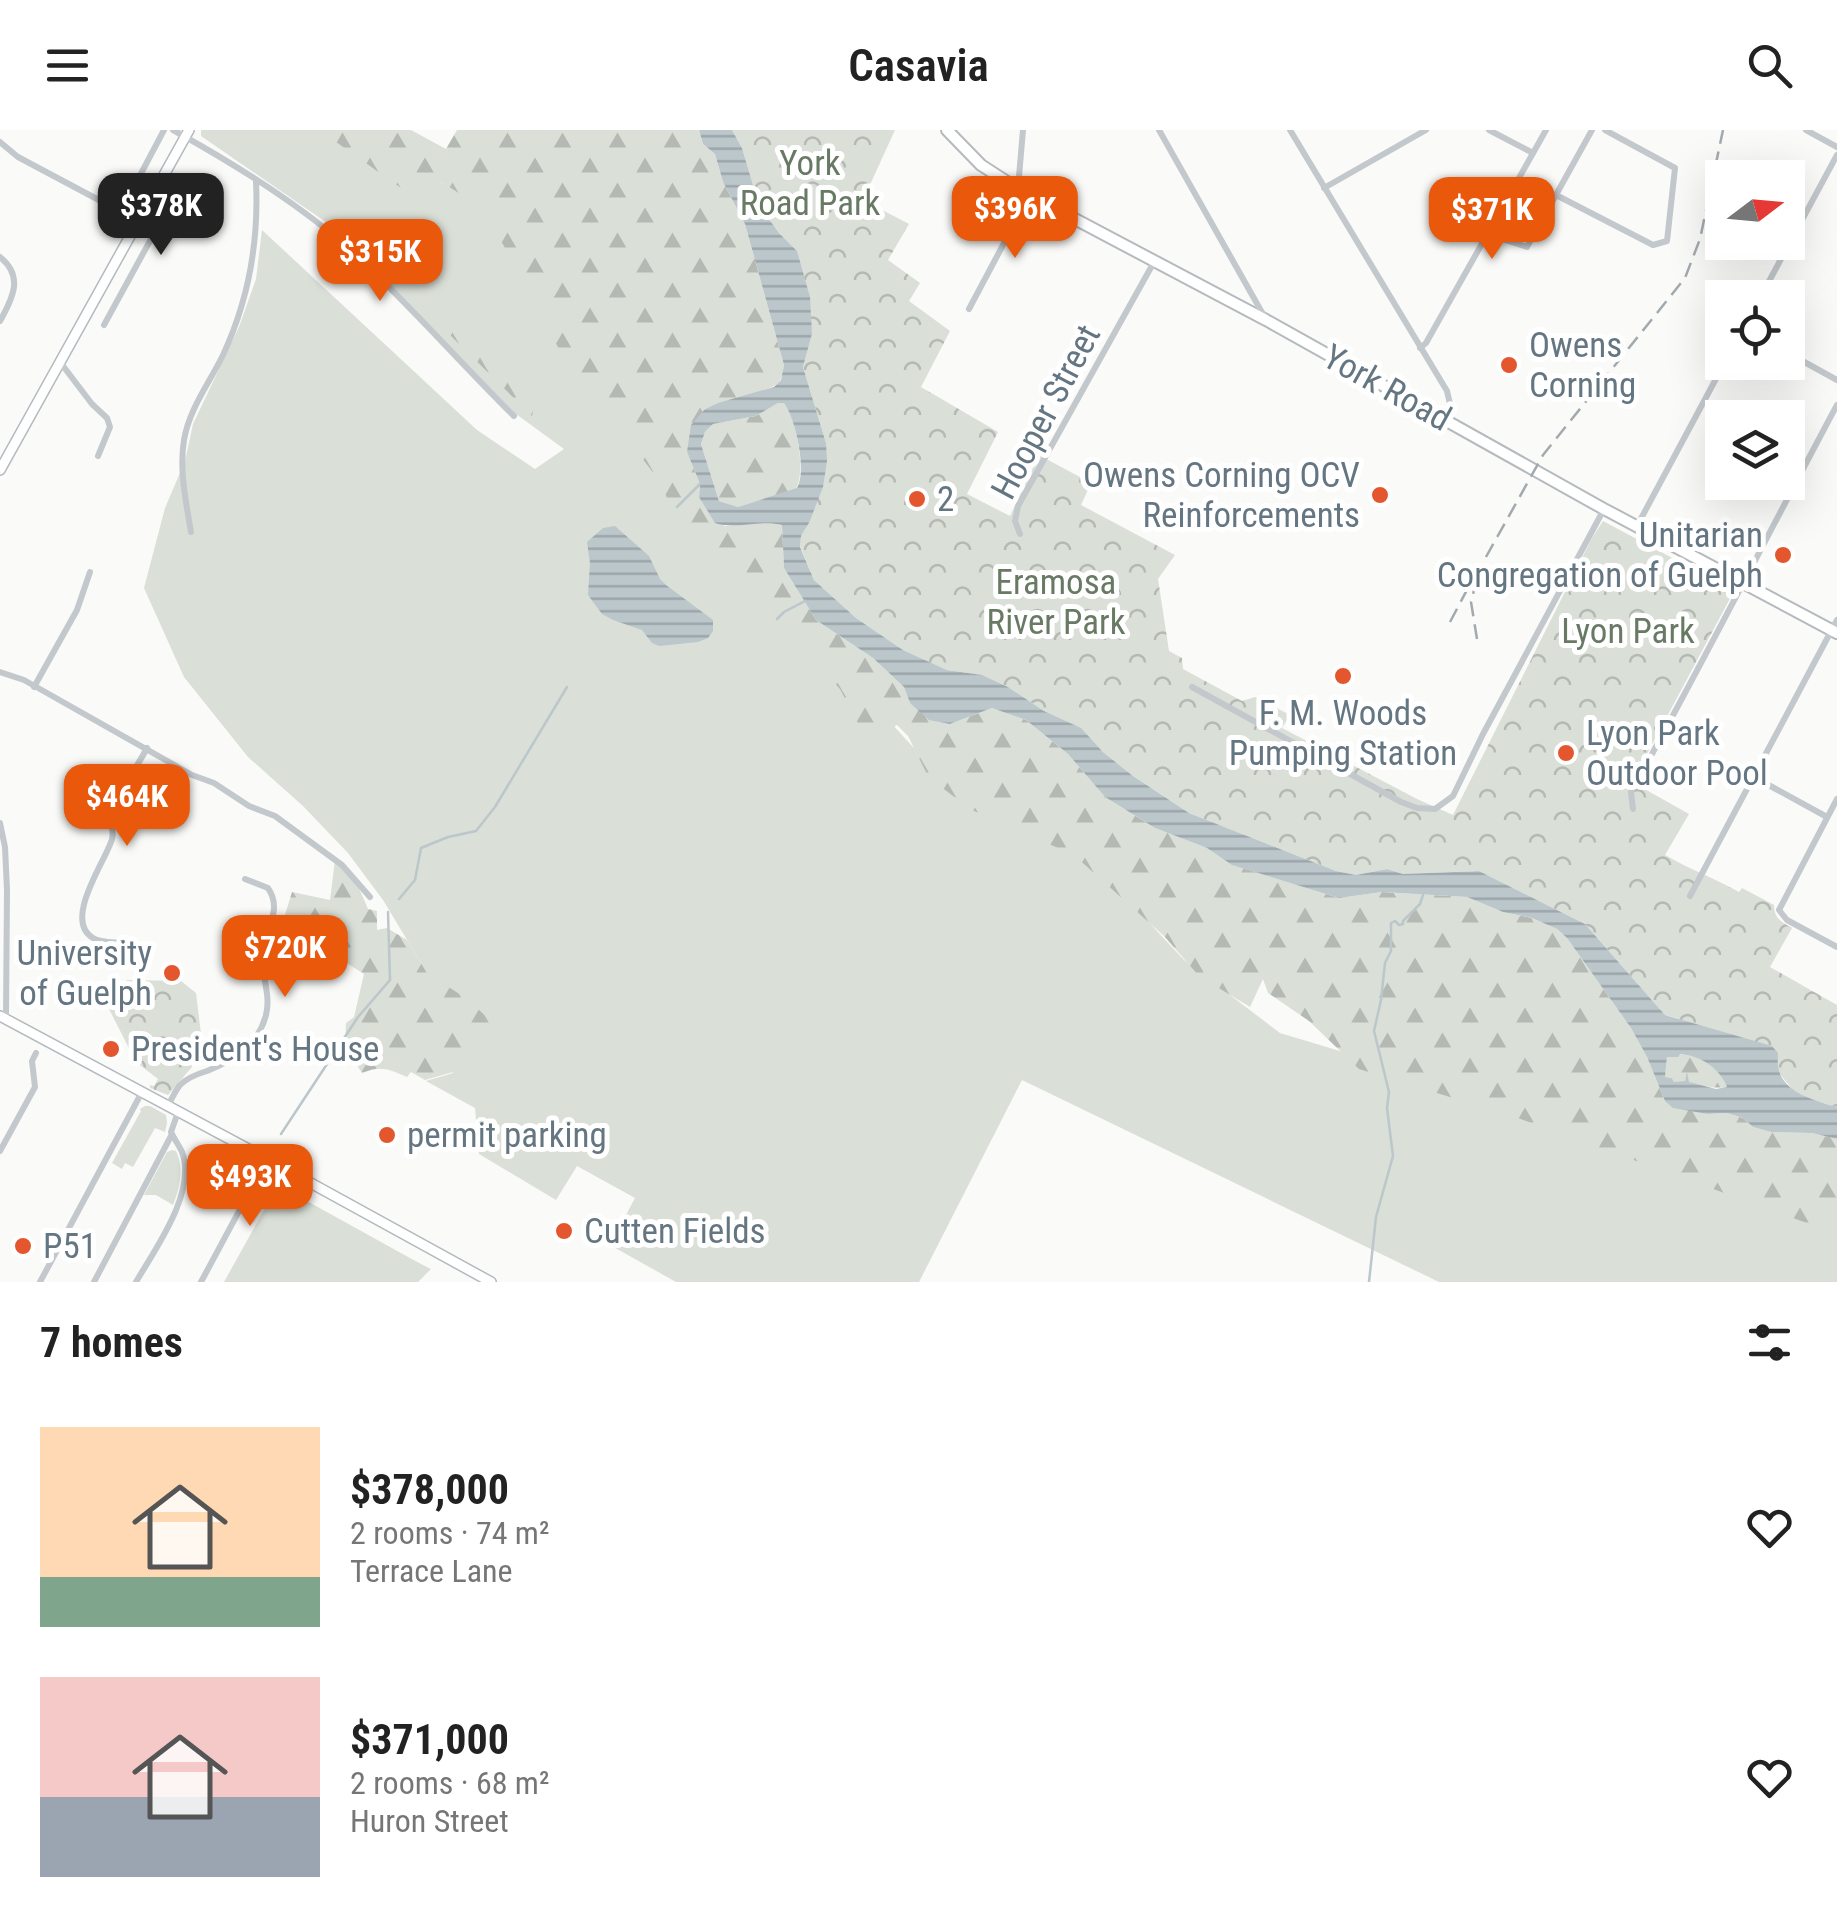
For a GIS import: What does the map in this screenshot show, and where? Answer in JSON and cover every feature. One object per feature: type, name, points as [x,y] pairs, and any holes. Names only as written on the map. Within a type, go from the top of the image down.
[{"type":"main road","name":"York Road","points":[[948,130],[982,165],[1030,196],[1266,320],[1604,510],[1835,628]]},
{"type":"main road","points":[[0,468],[187,133]]},
{"type":"main road","points":[[3,1018],[490,1282]]},
{"type":"street","points":[[0,142],[18,157],[112,208],[127,200],[164,130]]},
{"type":"street","points":[[173,130],[187,133],[341,242],[514,416]]},
{"type":"street","points":[[1018,189],[1023,130]]},
{"type":"street","points":[[1160,130],[1266,320]]},
{"type":"street","points":[[1290,130],[1450,396],[1442,418]]},
{"type":"street","points":[[1324,188],[1426,130]]},
{"type":"street","points":[[1489,130],[1533,153]]},
{"type":"street","points":[[1420,348],[1546,130]]},
{"type":"street","points":[[1487,234],[1528,247],[1592,130]]},
{"type":"street","points":[[1556,195],[1653,244],[1667,240],[1675,168],[1605,130]]},
{"type":"street","points":[[1806,130],[1837,147]]},
{"type":"street","points":[[1770,280],[1837,155]]},
{"type":"street","points":[[191,532],[183,485],[184,441],[191,416],[225,352],[249,285],[257,234],[256,180]]},
{"type":"street","points":[[969,310],[1030,196]]},
{"type":"street","points":[[104,325],[163,217],[148,202]]},
{"type":"street","points":[[0,256],[8,264],[15,285],[13,299],[0,321]]},
{"type":"street","name":"Hooper Street","points":[[1020,534],[1015,521],[1018,506],[1154,261]]},
{"type":"street","points":[[60,361],[107,418],[110,427],[98,456]]},
{"type":"street","points":[[1805,362],[1837,380]]},
{"type":"street","points":[[1636,527],[1715,380]]},
{"type":"street","points":[[1633,809],[1631,792],[1837,405]]},
{"type":"street","points":[[1192,688],[1401,802],[1436,810],[1453,796],[1604,510]]},
{"type":"street","points":[[34,686],[77,610],[90,572]]},
{"type":"street","points":[[1690,896],[1835,628]]},
{"type":"street","points":[[0,672],[24,680],[249,806],[275,816],[342,865],[370,897]]},
{"type":"street","points":[[124,943],[94,939],[86,930],[83,914],[92,878],[113,836],[112,808],[147,748]]},
{"type":"street","points":[[1754,777],[1827,818]]},
{"type":"street","points":[[1837,799],[1779,906],[1780,914],[1837,947]]},
{"type":"street","points":[[0,823],[7,890],[3,1018]]},
{"type":"street","points":[[168,1106],[185,1081],[239,1055],[260,1031],[267,1011],[262,954],[274,915],[274,901],[268,888],[244,879]]},
{"type":"street","points":[[0,1151],[34,1087],[32,1060],[36,1054]]},
{"type":"street","points":[[40,1282],[142,1092]]},
{"type":"street","points":[[94,1282],[171,1136],[178,1112]]},
{"type":"street","points":[[136,1282],[182,1194],[184,1160],[171,1136]]},
{"type":"street","points":[[201,1282],[267,1159]]},
{"type":"street","points":[[466,1282],[472,1272]]},
{"type":"green space","points":[[201,130],[322,130],[502,206],[691,505],[947,784],[1090,859],[1184,960],[1280,1033],[1837,1209],[1837,1282],[1439,1282],[1022,1080],[919,1282],[676,1282],[610,1245],[635,1198],[577,1166],[556,1200],[479,1154],[475,1108],[426,1081],[453,1073],[427,973],[383,900],[348,853],[248,757],[184,677],[144,588],[193,424],[239,327],[256,279],[262,230],[477,430],[535,469],[564,449],[516,414],[373,271],[349,238],[201,136]]},
{"type":"green space","points":[[319,130],[411,130],[446,149],[457,130],[699,130],[703,144],[715,154],[723,182],[745,224],[784,365],[775,385],[705,409],[687,452],[700,484],[699,497],[724,526],[770,522],[782,525],[784,568],[816,620],[873,658],[904,687],[910,703],[950,724],[992,708],[1026,720],[1068,754],[1105,797],[1155,828],[1207,848],[1233,865],[1339,898],[1382,892],[1467,897],[1557,929],[1631,1028],[1665,1101],[1708,1114],[1727,1113],[1771,1132],[1812,1133],[1837,1139],[1837,1234],[1518,1118],[1359,1069],[1309,1021],[1268,993],[1263,979],[1250,1007],[1199,976],[1164,936],[1074,855],[972,810],[929,778],[908,736],[897,725],[889,730],[862,731],[840,689],[706,545],[678,525],[660,481],[567,364],[484,209],[443,183],[431,180],[411,195]]},
{"type":"green space","name":"Eramosa River Park","points":[[732,130],[895,130],[863,200],[909,224],[888,260],[920,283],[909,301],[950,331],[921,387],[998,432],[967,494],[1010,516],[1039,455],[1091,483],[1081,505],[1175,555],[1158,579],[1169,651],[1182,658],[1183,669],[1242,701],[1255,697],[1290,715],[1282,728],[1417,799],[1453,815],[1603,521],[1734,591],[1632,782],[1689,814],[1665,855],[1774,905],[1779,919],[1792,928],[1770,967],[1837,1005],[1837,1107],[1807,1098],[1793,1090],[1779,1073],[1665,1015],[1585,924],[1479,871],[1403,874],[1387,869],[1356,875],[1336,871],[1189,813],[1133,776],[1080,728],[981,675],[947,670],[903,650],[856,618],[814,580],[800,546],[809,523],[826,443],[803,367],[812,334],[797,251],[759,205],[742,148]]},
{"type":"green space","points":[[457,316],[536,397],[532,416],[446,331]]},
{"type":"green space","points":[[784,403],[789,410],[796,432],[800,470],[796,489],[738,507],[719,501],[701,444],[705,432],[713,424],[756,416]]},
{"type":"green space","points":[[335,860],[358,886],[368,909],[377,911],[377,930],[387,928],[407,940],[427,973],[467,999],[491,1021],[480,1045],[453,1072],[425,1080],[411,1072],[407,1077],[384,1069],[362,1073],[345,1047],[346,1023],[354,1017],[364,974],[334,955],[310,960],[272,957],[292,892],[330,900]]},
{"type":"green space","points":[[127,980],[181,981],[196,993],[201,1034],[183,1043],[192,1067],[168,1095],[150,1088],[158,1079],[136,1062],[109,1009]]},
{"type":"green space","points":[[1679,1054],[1708,1064],[1727,1087],[1674,1082],[1665,1077],[1667,1057]]},
{"type":"green space","points":[[145,1106],[166,1115],[165,1132],[155,1128],[133,1167],[125,1163],[122,1169],[112,1163]]},
{"type":"green space","points":[[176,1151],[180,1171],[173,1205],[156,1195],[144,1195],[167,1152]]},
{"type":"green space","points":[[278,1185],[431,1269],[418,1282],[224,1282]]},
{"type":"shaded area","points":[[699,130],[732,130],[742,148],[759,205],[797,251],[810,297],[812,334],[803,367],[826,443],[827,461],[823,487],[801,536],[800,547],[814,580],[856,618],[903,650],[947,670],[982,675],[1081,728],[1133,776],[1189,813],[1336,871],[1356,875],[1387,869],[1403,874],[1479,871],[1585,924],[1665,1015],[1772,1046],[1778,1053],[1779,1071],[1788,1085],[1837,1107],[1837,1139],[1812,1133],[1771,1132],[1727,1113],[1673,1108],[1665,1101],[1631,1028],[1557,929],[1467,897],[1382,892],[1339,898],[1232,865],[1207,848],[1155,828],[1105,797],[1068,754],[1026,720],[992,708],[950,724],[929,720],[910,703],[904,687],[873,658],[816,620],[784,568],[782,525],[715,523],[699,497],[700,484],[687,452],[691,425],[705,409],[718,403],[774,387],[781,380],[784,365],[745,224],[723,182],[715,154],[703,144]],"holes":[[[784,403],[796,432],[801,470],[797,488],[738,507],[719,501],[701,444],[705,432],[713,424],[756,416]],[[1680,1054],[1708,1064],[1727,1087],[1716,1089],[1689,1082],[1687,1073],[1685,1081],[1674,1082],[1665,1077],[1667,1057]]]},
{"type":"shaded area","points":[[615,526],[649,556],[666,585],[713,620],[708,638],[659,646],[642,630],[602,614],[588,595],[587,542],[603,528]]},
{"type":"waterway","points":[[677,507],[701,483]]},
{"type":"waterway","points":[[777,619],[805,601]]},
{"type":"waterway","points":[[399,899],[415,880],[421,848],[476,831],[495,807],[567,687]]},
{"type":"waterway","points":[[1369,1282],[1376,1217],[1393,1156],[1389,1092],[1374,1031],[1385,963],[1391,951],[1391,923],[1403,924],[1423,895]]},
{"type":"waterway","points":[[281,1134],[358,1017],[390,980],[388,912]]},
{"type":"railway","points":[[1486,557],[1543,455],[1685,278],[1700,239],[1723,130]]},
{"type":"railway","points":[[1477,639],[1471,602],[1479,571]]},
{"type":"railway","points":[[1450,622],[1468,588]]},
{"type":"place","name":"Owens Corning","points":[[1509,365]]},
{"type":"place","name":"Owens Corning OCV Reinforcements","points":[[1380,495]]},
{"type":"place","name":"2","points":[[917,499]]},
{"type":"place","name":"Unitarian Congregation of Guelph","points":[[1783,555]]},
{"type":"place","name":"F. M. Woods Pumping Station","points":[[1343,676]]},
{"type":"place","name":"Lyon Park Outdoor Pool","points":[[1566,753]]},
{"type":"place","name":"University of Guelph","points":[[172,973]]},
{"type":"place","name":"President's House","points":[[111,1049]]},
{"type":"place","name":"permit parking","points":[[387,1135]]},
{"type":"place","name":"Cutten Fields","points":[[564,1231]]},
{"type":"place","name":"P51","points":[[23,1246]]},
{"type":"park label","name":"York Road Park","points":[[810,183]]},
{"type":"park label","name":"Lyon Park","points":[[1628,631]]}]
